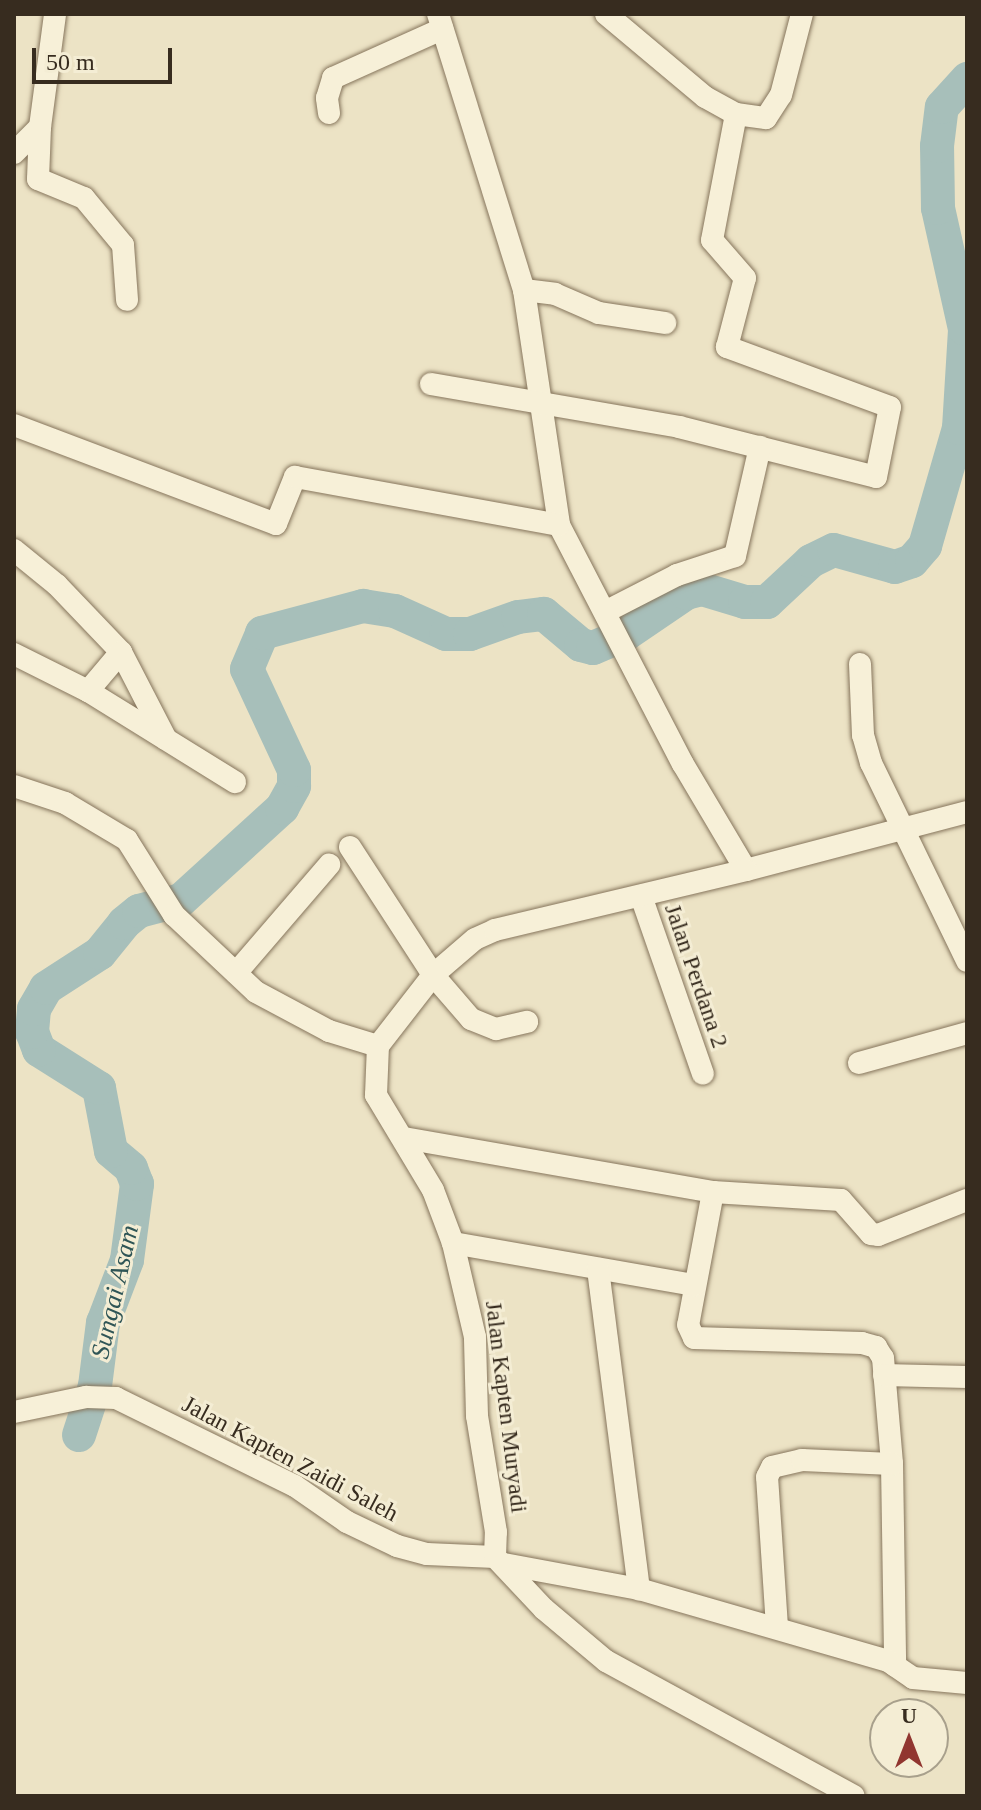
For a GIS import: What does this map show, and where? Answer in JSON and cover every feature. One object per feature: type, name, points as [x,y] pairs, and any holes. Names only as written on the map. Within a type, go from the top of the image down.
[{"type":"street","points":[[55,14],[40,127],[38,179],[84,198],[123,245],[127,300]]},
{"type":"street","points":[[606,14],[705,97],[736,114],[766,118],[774,112],[802,14]]},
{"type":"street","points":[[329,113],[327,98],[333,78],[440,22],[524,290],[545,408],[559,525],[626,655],[746,870]]},
{"type":"street","points":[[431,384],[545,408],[679,427],[872,479],[891,412],[886,403],[727,347],[745,278],[712,240],[736,114]]},
{"type":"street","points":[[14,153],[40,127]]},
{"type":"street","points":[[524,290],[555,294],[599,313],[665,323]]},
{"type":"street","points":[[14,425],[276,524],[295,477],[559,525]]},
{"type":"street","points":[[607,616],[677,575],[735,556],[760,447]]},
{"type":"street","points":[[14,550],[57,585],[121,652],[166,739]]},
{"type":"street","points":[[88,691],[121,652]]},
{"type":"street","points":[[14,654],[88,691],[235,782]]},
{"type":"street","points":[[860,664],[863,735],[901,833],[967,961]]},
{"type":"street","points":[[14,786],[65,803],[127,840],[174,915],[236,973],[284,1011],[378,1046],[433,975],[475,939],[495,930],[901,833],[967,812]]},
{"type":"street","points":[[350,847],[433,975],[481,1026],[496,1029],[527,1022]]},
{"type":"street","points":[[236,973],[329,865]]},
{"type":"street","name":"Jalan Perdana 2","points":[[641,896],[703,1074]]},
{"type":"street","points":[[859,1063],[967,1033]]},
{"type":"street","name":"Jalan Kapten Muryadi","points":[[378,1046],[376,1095],[433,1190],[453,1243],[475,1337],[477,1416],[500,1560]]},
{"type":"street","points":[[404,1138],[713,1192],[848,1202],[866,1229],[878,1235],[967,1200]]},
{"type":"street","points":[[713,1192],[688,1325],[694,1338],[862,1343],[876,1347],[883,1358],[892,1464],[895,1666]]},
{"type":"street","points":[[453,1243],[694,1285]]},
{"type":"street","points":[[598,1269],[639,1589]]},
{"type":"street","points":[[884,1375],[967,1377]]},
{"type":"street","name":"Jalan Kapten Zaidi Saleh","points":[[14,1412],[86,1397],[116,1398],[295,1486],[347,1522],[397,1546],[427,1554],[500,1560],[639,1589],[777,1627],[895,1666],[913,1678],[967,1683]]},
{"type":"street","points":[[777,1627],[767,1477],[772,1467],[802,1460],[892,1464]]},
{"type":"street","points":[[500,1560],[544,1609],[606,1661],[854,1796]]},
{"type":"waterway","name":"Sungai Asam","points":[[79,1435],[95,1386],[103,1323],[127,1260],[137,1184],[131,1168],[111,1151],[99,1088],[39,1050],[32,1032],[34,1009],[46,988],[100,953],[124,923],[139,911],[181,900],[282,808],[294,786],[294,770],[247,669],[262,633],[363,606],[395,611],[446,634],[470,634],[518,617],[544,614],[581,645],[593,648],[626,634],[686,593],[702,589],[745,602],[767,602],[811,561],[834,550],[895,567],[912,561],[925,546],[959,428],[965,329],[938,208],[937,146],[942,107],[967,79]]}]
